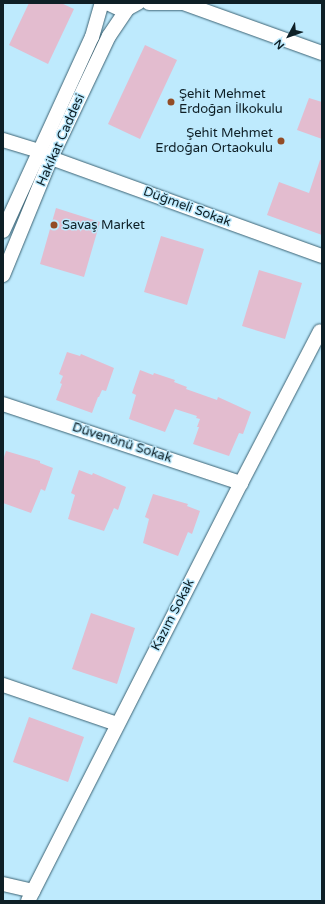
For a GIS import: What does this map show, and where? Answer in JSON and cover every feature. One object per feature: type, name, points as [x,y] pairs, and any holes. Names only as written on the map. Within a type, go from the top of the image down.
[{"type":"street","name":"Hakikat Caddesi","points":[[3,275],[46,155],[92,37],[102,3]]},
{"type":"street","points":[[107,3],[114,8],[132,6]]},
{"type":"street","points":[[149,3],[183,3],[322,53]]},
{"type":"street","name":"Hakikat Caddesi","points":[[3,231],[46,155],[109,36],[132,6]]},
{"type":"street","name":"Düğmeli Sokak","points":[[3,140],[322,256]]},
{"type":"street","name":"Kazım Sokak","points":[[30,896],[321,329]]},
{"type":"street","name":"Düvenönü Sokak","points":[[5,409],[241,483]]},
{"type":"street","points":[[3,685],[117,724]]},
{"type":"street","points":[[3,884],[30,896]]},
{"type":"building","points":[[29,3],[61,3],[74,9],[48,64],[9,45]]},
{"type":"building","points":[[145,45],[177,60],[140,139],[108,124]]},
{"type":"building","points":[[309,98],[322,102],[322,139],[297,130]]},
{"type":"building","points":[[320,160],[322,160],[322,235],[267,215],[279,182],[309,193]]},
{"type":"building","points":[[56,208],[100,222],[84,277],[40,264]]},
{"type":"building","points":[[161,236],[204,249],[187,305],[144,292]]},
{"type":"building","points":[[259,270],[302,283],[285,339],[242,326]]},
{"type":"building","points":[[67,352],[80,356],[81,354],[114,368],[106,391],[102,390],[92,413],[56,400],[62,384],[60,383],[63,376],[59,374]]},
{"type":"building","points":[[140,370],[153,375],[154,373],[175,380],[174,382],[187,387],[186,389],[217,400],[218,397],[251,412],[243,434],[239,433],[229,456],[193,444],[199,427],[197,427],[200,419],[196,418],[197,416],[175,409],[165,432],[129,419],[136,395],[132,393]]},
{"type":"building","points":[[6,451],[40,461],[40,463],[53,468],[45,491],[41,489],[31,513],[3,503],[3,460]]},
{"type":"building","points":[[79,470],[92,475],[93,473],[126,487],[118,510],[114,508],[104,531],[68,519],[75,495],[71,493]]},
{"type":"building","points":[[153,494],[188,504],[187,506],[200,511],[192,534],[188,532],[178,556],[143,543],[149,519],[145,517]]},
{"type":"building","points":[[91,613],[135,628],[117,684],[72,669]]},
{"type":"building","points":[[29,717],[84,737],[68,782],[13,762]]},
{"type":"place","name":"Şehit Mehmet Erdoğan İlkokulu","points":[[171,102]]},
{"type":"place","name":"Şehit Mehmet Erdoğan Ortaokulu","points":[[281,141]]},
{"type":"place","name":"Savaş Market","points":[[54,225]]}]
